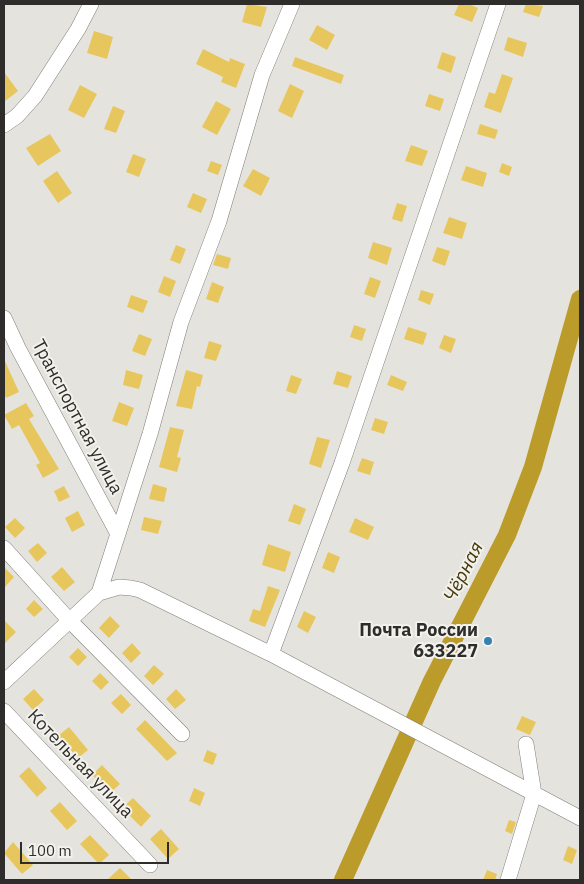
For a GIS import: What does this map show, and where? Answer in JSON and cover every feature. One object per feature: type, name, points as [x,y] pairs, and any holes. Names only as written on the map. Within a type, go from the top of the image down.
[{"type":"street","points":[[4,125],[35,96],[78,29],[90,4]]},
{"type":"street","points":[[100,593],[150,434],[182,322],[220,221],[262,75],[292,4]]},
{"type":"street","points":[[272,654],[342,463],[498,4]]},
{"type":"street","name":"Транспортная улица","points":[[4,318],[18,348],[118,534]]},
{"type":"street","points":[[4,548],[69,620],[182,734]]},
{"type":"street","points":[[4,682],[100,593],[119,587],[140,590],[272,654],[580,818]]},
{"type":"street","name":"Котельная улица","points":[[4,711],[150,865]]},
{"type":"street","points":[[508,880],[534,794],[526,744]]},
{"type":"building","points":[[247,4],[267,7],[261,27],[242,22]]},
{"type":"building","points":[[459,4],[469,4],[478,8],[472,22],[454,15]]},
{"type":"building","points":[[526,4],[543,6],[539,17],[523,12]]},
{"type":"building","points":[[317,25],[335,35],[327,50],[309,40]]},
{"type":"building","points":[[94,31],[113,37],[107,59],[87,53]]},
{"type":"building","points":[[508,37],[527,43],[523,57],[504,50]]},
{"type":"building","points":[[203,49],[229,62],[230,58],[245,64],[236,88],[221,82],[223,77],[196,64]]},
{"type":"building","points":[[442,52],[456,57],[451,73],[437,68]]},
{"type":"building","points":[[295,57],[344,75],[341,84],[292,66]]},
{"type":"building","points":[[4,72],[18,91],[4,102]]},
{"type":"building","points":[[502,74],[513,78],[501,113],[484,107],[489,92],[495,94]]},
{"type":"building","points":[[290,84],[304,91],[292,118],[278,111]]},
{"type":"building","points":[[80,85],[97,94],[84,118],[68,110]]},
{"type":"building","points":[[429,94],[444,99],[440,111],[425,106]]},
{"type":"building","points":[[216,101],[231,109],[217,135],[202,127]]},
{"type":"building","points":[[113,106],[125,111],[116,133],[104,129]]},
{"type":"building","points":[[480,124],[498,130],[495,139],[477,134]]},
{"type":"building","points":[[50,134],[61,151],[38,166],[26,148]]},
{"type":"building","points":[[411,145],[428,151],[422,166],[405,161]]},
{"type":"building","points":[[133,154],[146,159],[139,177],[126,172]]},
{"type":"building","points":[[211,161],[222,165],[218,175],[207,171]]},
{"type":"building","points":[[502,163],[512,167],[509,176],[499,172]]},
{"type":"building","points":[[466,166],[487,173],[483,187],[461,180]]},
{"type":"building","points":[[253,169],[270,178],[261,196],[243,186]]},
{"type":"building","points":[[57,171],[72,193],[58,203],[43,181]]},
{"type":"building","points":[[193,193],[207,199],[201,213],[187,207]]},
{"type":"building","points":[[397,203],[407,206],[402,222],[392,219]]},
{"type":"building","points":[[449,217],[467,223],[462,239],[443,233]]},
{"type":"building","points":[[373,242],[392,248],[387,265],[368,258]]},
{"type":"building","points":[[176,245],[186,249],[180,264],[170,260]]},
{"type":"building","points":[[437,247],[450,251],[445,266],[432,261]]},
{"type":"building","points":[[217,254],[231,258],[228,269],[213,265]]},
{"type":"building","points":[[164,276],[176,281],[170,297],[158,292]]},
{"type":"building","points":[[370,277],[381,281],[375,298],[364,294]]},
{"type":"building","points":[[212,282],[224,287],[218,303],[206,299]]},
{"type":"building","points":[[421,290],[434,294],[430,305],[418,300]]},
{"type":"building","points":[[131,295],[148,301],[143,313],[127,307]]},
{"type":"building","points":[[354,325],[366,329],[362,341],[350,337]]},
{"type":"building","points":[[408,327],[427,333],[423,345],[404,339]]},
{"type":"building","points":[[139,334],[152,339],[145,356],[132,351]]},
{"type":"building","points":[[444,335],[456,339],[451,353],[439,348]]},
{"type":"building","points":[[209,341],[222,345],[216,361],[204,358]]},
{"type":"building","points":[[4,359],[19,392],[6,398],[4,393]]},
{"type":"building","points":[[126,370],[143,375],[139,389],[123,385]]},
{"type":"building","points":[[186,370],[203,375],[200,387],[197,386],[192,409],[176,406]]},
{"type":"building","points":[[337,371],[352,376],[348,388],[333,384]]},
{"type":"building","points":[[291,375],[302,379],[296,394],[286,391]]},
{"type":"building","points":[[391,375],[407,382],[403,391],[387,385]]},
{"type":"building","points":[[119,402],[134,408],[127,426],[112,421]]},
{"type":"building","points":[[26,403],[34,416],[29,419],[59,469],[43,478],[36,465],[40,463],[19,425],[12,429],[4,415]]},
{"type":"building","points":[[375,418],[388,422],[384,434],[371,430]]},
{"type":"building","points":[[170,427],[184,430],[177,457],[181,458],[177,472],[159,467]]},
{"type":"building","points":[[317,437],[330,440],[321,468],[309,464]]},
{"type":"building","points":[[362,458],[374,462],[370,475],[357,471]]},
{"type":"building","points":[[153,484],[167,488],[164,502],[149,499]]},
{"type":"building","points":[[64,486],[70,497],[59,502],[54,491]]},
{"type":"building","points":[[294,504],[306,509],[300,525],[288,521]]},
{"type":"building","points":[[78,511],[85,525],[72,532],[65,518]]},
{"type":"building","points":[[144,517],[162,521],[158,534],[141,530]]},
{"type":"building","points":[[15,518],[25,528],[15,538],[5,527]]},
{"type":"building","points":[[355,518],[374,527],[368,540],[349,532]]},
{"type":"building","points":[[38,543],[47,553],[37,562],[28,551]]},
{"type":"building","points":[[268,544],[291,552],[285,572],[262,565]]},
{"type":"building","points":[[328,552],[340,557],[334,573],[322,568]]},
{"type":"building","points":[[4,567],[14,577],[4,588]]},
{"type":"building","points":[[62,567],[75,582],[64,591],[51,577]]},
{"type":"building","points":[[268,586],[280,590],[265,627],[249,621],[253,609],[260,611]]},
{"type":"building","points":[[34,600],[43,609],[34,617],[26,609]]},
{"type":"building","points":[[304,611],[316,617],[308,633],[297,627]]},
{"type":"building","points":[[110,616],[120,626],[109,638],[99,628]]},
{"type":"building","points":[[4,620],[16,632],[4,644]]},
{"type":"building","points":[[132,643],[141,653],[131,663],[122,653]]},
{"type":"building","points":[[78,648],[87,657],[78,666],[69,657]]},
{"type":"building","points":[[154,665],[164,674],[153,685],[144,676]]},
{"type":"building","points":[[100,673],[109,682],[101,690],[92,681]]},
{"type":"building","points":[[34,689],[44,700],[33,710],[23,699]]},
{"type":"building","points":[[176,689],[186,700],[175,709],[166,699]]},
{"type":"building","points":[[121,694],[131,705],[122,714],[111,703]]},
{"type":"building","points":[[522,716],[536,722],[530,735],[516,729]]},
{"type":"building","points":[[145,720],[177,753],[167,761],[136,729]]},
{"type":"building","points":[[69,727],[88,750],[78,758],[58,736]]},
{"type":"building","points":[[207,750],[217,754],[213,765],[203,761]]},
{"type":"building","points":[[102,765],[120,784],[110,793],[92,775]]},
{"type":"building","points":[[29,767],[47,788],[37,797],[19,776]]},
{"type":"building","points":[[194,788],[205,793],[200,806],[189,801]]},
{"type":"building","points":[[133,798],[151,816],[141,827],[122,808]]},
{"type":"building","points":[[60,802],[77,821],[67,830],[50,811]]},
{"type":"building","points":[[509,820],[516,822],[512,834],[505,831]]},
{"type":"building","points":[[161,829],[179,849],[168,859],[150,839]]},
{"type":"building","points":[[90,835],[109,855],[99,864],[80,844]]},
{"type":"building","points":[[13,842],[33,865],[22,874],[4,853]]},
{"type":"building","points":[[568,846],[577,850],[572,864],[563,860]]},
{"type":"building","points":[[120,868],[132,880],[107,880]]},
{"type":"building","points":[[487,870],[497,874],[495,880],[483,880]]},
{"type":"waterway","name":"Чёрная","points":[[343,880],[432,681],[507,535],[533,467],[580,299]]},
{"type":"place","name":"Почта России 633227","points":[[488,641]]}]
